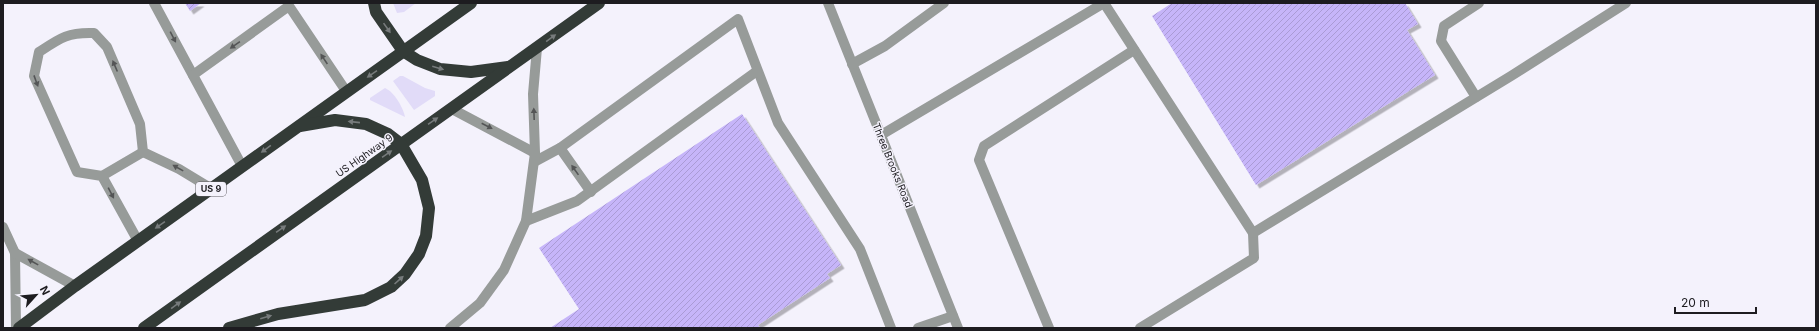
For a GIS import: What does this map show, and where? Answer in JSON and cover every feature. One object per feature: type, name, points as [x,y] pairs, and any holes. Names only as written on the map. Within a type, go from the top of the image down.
[{"type":"highway","points":[[374,3],[376,12],[403,51],[417,60],[440,69],[471,72],[510,66]]},
{"type":"highway","name":"US 9","points":[[17,328],[212,189],[297,126],[471,3]]},
{"type":"highway","name":"US Highway 9","points":[[144,328],[599,3]]},
{"type":"highway","points":[[228,328],[278,314],[366,300],[391,287],[405,274],[419,254],[426,236],[429,208],[422,180],[401,144],[388,134],[366,124],[335,120],[297,126]]},
{"type":"street","points":[[154,3],[242,166]]},
{"type":"street","name":"Three Brooks Road","points":[[828,3],[958,328]]},
{"type":"street","points":[[881,135],[1104,3],[1253,233],[1254,258],[1140,328]]},
{"type":"street","points":[[1476,97],[1441,41],[1444,26],[1479,3]]},
{"type":"street","points":[[1253,233],[1476,97],[1626,3]]},
{"type":"street","points":[[852,64],[885,46],[943,4]]},
{"type":"street","points":[[193,75],[291,5],[346,91]]},
{"type":"street","points":[[535,158],[560,148],[738,18],[778,124],[860,249],[891,328]]},
{"type":"street","points":[[80,32],[94,33],[107,47],[140,124],[144,152],[102,176],[76,172],[34,76],[39,52],[63,36],[80,32]]},
{"type":"street","points":[[450,328],[480,303],[504,270],[526,221],[535,158],[533,94],[537,48]]},
{"type":"street","points":[[1049,328],[979,160],[984,146],[1134,50]]},
{"type":"street","points":[[526,221],[577,201],[591,192],[757,71]]},
{"type":"street","points":[[452,109],[535,158]]},
{"type":"street","points":[[560,148],[591,192]]},
{"type":"street","points":[[144,152],[179,169],[212,189]]},
{"type":"street","points":[[102,176],[138,241]]},
{"type":"street","points":[[3,227],[15,252],[17,328]]},
{"type":"street","points":[[15,252],[75,286]]},
{"type":"street","points":[[918,328],[954,316]]},
{"type":"shaded area","points":[[393,3],[416,3],[404,12],[397,13]]},
{"type":"shaded area","points":[[400,76],[435,91],[435,96],[414,110],[393,81]]},
{"type":"shaded area","points":[[385,88],[398,100],[405,117],[370,100],[370,98]]},
{"type":"building","points":[[185,3],[201,3],[190,11]]},
{"type":"building","points":[[1172,3],[1405,3],[1418,24],[1407,30],[1435,75],[1256,185],[1152,16]]},
{"type":"building","points":[[742,114],[841,265],[827,274],[830,278],[758,325],[760,328],[550,328],[579,309],[539,248]]}]
